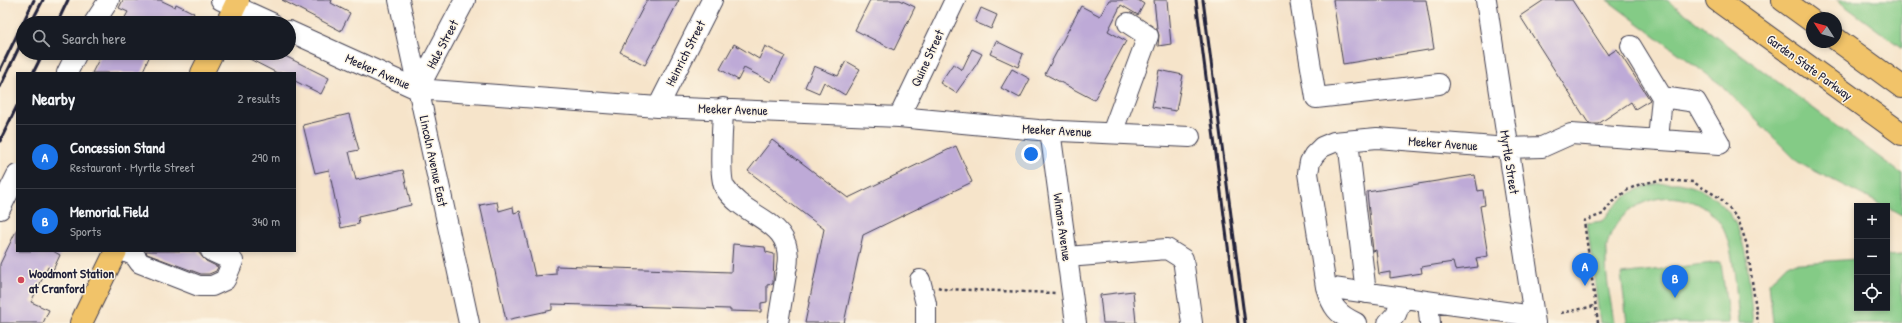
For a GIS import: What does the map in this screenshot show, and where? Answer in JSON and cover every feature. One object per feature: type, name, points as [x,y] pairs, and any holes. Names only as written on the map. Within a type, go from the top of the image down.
[{"type":"main road","name":"Garden State Parkway","points":[[1718,0],[1902,134]]},
{"type":"main road","points":[[1784,0],[1806,16]]},
{"type":"main road","points":[[1842,43],[1902,87]]},
{"type":"main road","points":[[202,72],[208,60]]},
{"type":"main road","points":[[81,323],[116,252]]},
{"type":"street","points":[[99,16],[109,0]]},
{"type":"street","name":"Lincoln Avenue East","points":[[399,0],[469,323]]},
{"type":"street","name":"Hale Street","points":[[418,89],[465,0]]},
{"type":"street","name":"Heinrich Street","points":[[658,107],[712,0]]},
{"type":"street","name":"Quine Street","points":[[899,117],[955,0]]},
{"type":"street","points":[[1300,0],[1316,98],[1439,84]]},
{"type":"street","name":"Myrtle Street","points":[[1486,0],[1535,320]]},
{"type":"street","points":[[230,7],[254,16]]},
{"type":"street","points":[[1112,133],[1148,36],[1128,23]]},
{"type":"street","name":"Meeker Avenue","points":[[296,34],[418,89],[658,107],[723,108],[899,117],[1050,130],[1190,137]]},
{"type":"street","points":[[1631,46],[1662,97],[1658,140]]},
{"type":"street","points":[[68,72],[74,60]]},
{"type":"street","name":"Meeker Avenue","points":[[1356,323],[1344,317],[1331,304],[1326,287],[1308,173],[1310,162],[1314,155],[1322,147],[1334,142],[1377,138],[1508,148],[1542,147],[1571,134],[1720,144],[1696,102],[1662,97]]},
{"type":"street","points":[[723,108],[722,176],[724,187],[733,198],[778,230],[786,242],[789,256],[778,323]]},
{"type":"street","name":"Winans Avenue","points":[[1050,130],[1076,323]]},
{"type":"street","points":[[1348,141],[1366,293]]},
{"type":"street","points":[[0,209],[16,177]]},
{"type":"street","points":[[1068,257],[1167,249],[1183,259],[1192,323]]},
{"type":"street","points":[[126,252],[135,256],[140,263],[199,286],[212,286],[225,280],[233,261],[213,252]]},
{"type":"street","points":[[920,280],[926,304],[926,323]]},
{"type":"street","points":[[1326,287],[1535,320]]},
{"type":"street","points":[[1388,323],[1396,314],[1398,298]]},
{"type":"street","points":[[1428,302],[1430,323]]},
{"type":"path","points":[[1598,323],[1584,221],[1603,214],[1612,202],[1629,189],[1648,182],[1669,180],[1693,182],[1720,198],[1738,218],[1747,245],[1758,323]]},
{"type":"path","points":[[920,280],[943,289],[1073,293]]},
{"type":"path","points":[[1561,313],[1595,306]]},
{"type":"green space","points":[[1607,0],[1667,0],[1902,174],[1902,215],[1890,209],[1890,203],[1878,203],[1799,163],[1720,84]]},
{"type":"green space","points":[[1837,0],[1902,0],[1902,48]]},
{"type":"green space","points":[[1679,183],[1703,191],[1720,203],[1733,219],[1741,236],[1746,257],[1753,323],[1739,323],[1732,259],[1726,234],[1721,225],[1709,211],[1694,202],[1677,198],[1660,198],[1643,203],[1628,212],[1616,225],[1608,242],[1606,251],[1606,271],[1614,323],[1600,323],[1587,223],[1603,221],[1618,203],[1635,191],[1655,184]]},
{"type":"green space","points":[[1902,255],[1902,323],[1773,323],[1769,283],[1787,264],[1854,259],[1854,311],[1890,311],[1890,256]]},
{"type":"green space","points":[[1721,262],[1729,323],[1627,323],[1621,274]]},
{"type":"building","points":[[123,0],[160,0],[175,7],[176,4],[194,13],[192,16],[126,16],[128,12],[119,8]]},
{"type":"building","points":[[282,0],[332,0],[331,3],[350,13],[341,31]]},
{"type":"building","points":[[647,0],[679,0],[645,65],[620,52]]},
{"type":"building","points":[[870,0],[900,0],[915,7],[894,50],[855,30]]},
{"type":"building","points":[[1109,0],[1138,0],[1144,4],[1138,15],[1121,5],[1108,31],[1126,41],[1094,100],[1045,74],[1081,6],[1100,16]]},
{"type":"building","points":[[1154,0],[1167,0],[1171,44],[1158,46],[1159,35]]},
{"type":"building","points":[[1333,0],[1426,0],[1434,49],[1343,64]]},
{"type":"building","points":[[1544,0],[1572,0],[1608,55],[1617,49],[1650,100],[1635,109],[1631,102],[1598,124],[1589,124],[1520,16]]},
{"type":"building","points":[[981,8],[997,15],[991,29],[975,22]]},
{"type":"building","points":[[996,41],[1023,54],[1018,67],[990,54]]},
{"type":"building","points":[[734,44],[759,59],[765,46],[785,56],[771,82],[744,68],[738,80],[720,69]]},
{"type":"building","points":[[972,49],[982,54],[956,93],[940,83],[953,64],[962,70]]},
{"type":"building","points":[[98,60],[148,60],[142,72],[92,72]]},
{"type":"building","points":[[252,60],[293,60],[329,78],[321,94],[296,82],[296,72],[275,72]]},
{"type":"building","points":[[846,61],[860,69],[845,95],[824,82],[819,93],[805,87],[814,66],[838,76]]},
{"type":"building","points":[[1012,69],[1030,79],[1020,98],[1001,88]]},
{"type":"building","points":[[1159,70],[1183,75],[1176,111],[1152,107]]},
{"type":"building","points":[[349,114],[359,150],[349,152],[356,180],[403,170],[411,205],[358,217],[359,224],[341,228],[329,170],[315,173],[303,125]]},
{"type":"building","points":[[772,140],[848,198],[956,146],[972,182],[863,235],[844,323],[805,323],[824,229],[748,171]]},
{"type":"building","points":[[1475,175],[1478,191],[1483,190],[1485,205],[1480,206],[1488,256],[1476,258],[1478,267],[1455,270],[1453,262],[1421,267],[1422,273],[1390,278],[1390,272],[1379,274],[1376,250],[1373,251],[1367,192]]},
{"type":"building","points":[[497,202],[499,211],[513,207],[514,213],[520,211],[535,276],[556,274],[556,266],[731,272],[733,244],[765,247],[766,252],[774,254],[773,284],[767,285],[767,302],[761,303],[761,312],[730,311],[730,309],[552,304],[552,310],[506,320],[480,205]]},
{"type":"building","name":"Woodmont Station at Cranford","points":[[16,231],[16,252],[55,252],[60,255],[53,270],[48,267],[31,302],[49,310],[43,323],[0,323],[0,264]]},
{"type":"building","points":[[146,252],[198,252],[206,261],[218,267],[216,271],[209,274],[201,274],[147,254]]},
{"type":"building","points":[[1133,291],[1136,323],[1103,323],[1100,295]]},
{"type":"railway","points":[[26,16],[34,0]]},
{"type":"railway","points":[[35,16],[43,0]]},
{"type":"railway","points":[[60,16],[68,0]]},
{"type":"railway","points":[[1196,0],[1238,323]]},
{"type":"railway","points":[[1203,0],[1245,323]]},
{"type":"railway","points":[[0,70],[16,37]]},
{"type":"railway","points":[[0,87],[16,54]]},
{"type":"railway","points":[[34,72],[40,60]]},
{"type":"railway","points":[[0,141],[16,108]]},
{"type":"place","name":"Woodmont Station at Cranford","points":[[21,280]]},
{"type":"place","name":"Concession Stand","points":[[1585,286]]},
{"type":"place","name":"Memorial Field","points":[[1675,298]]}]
